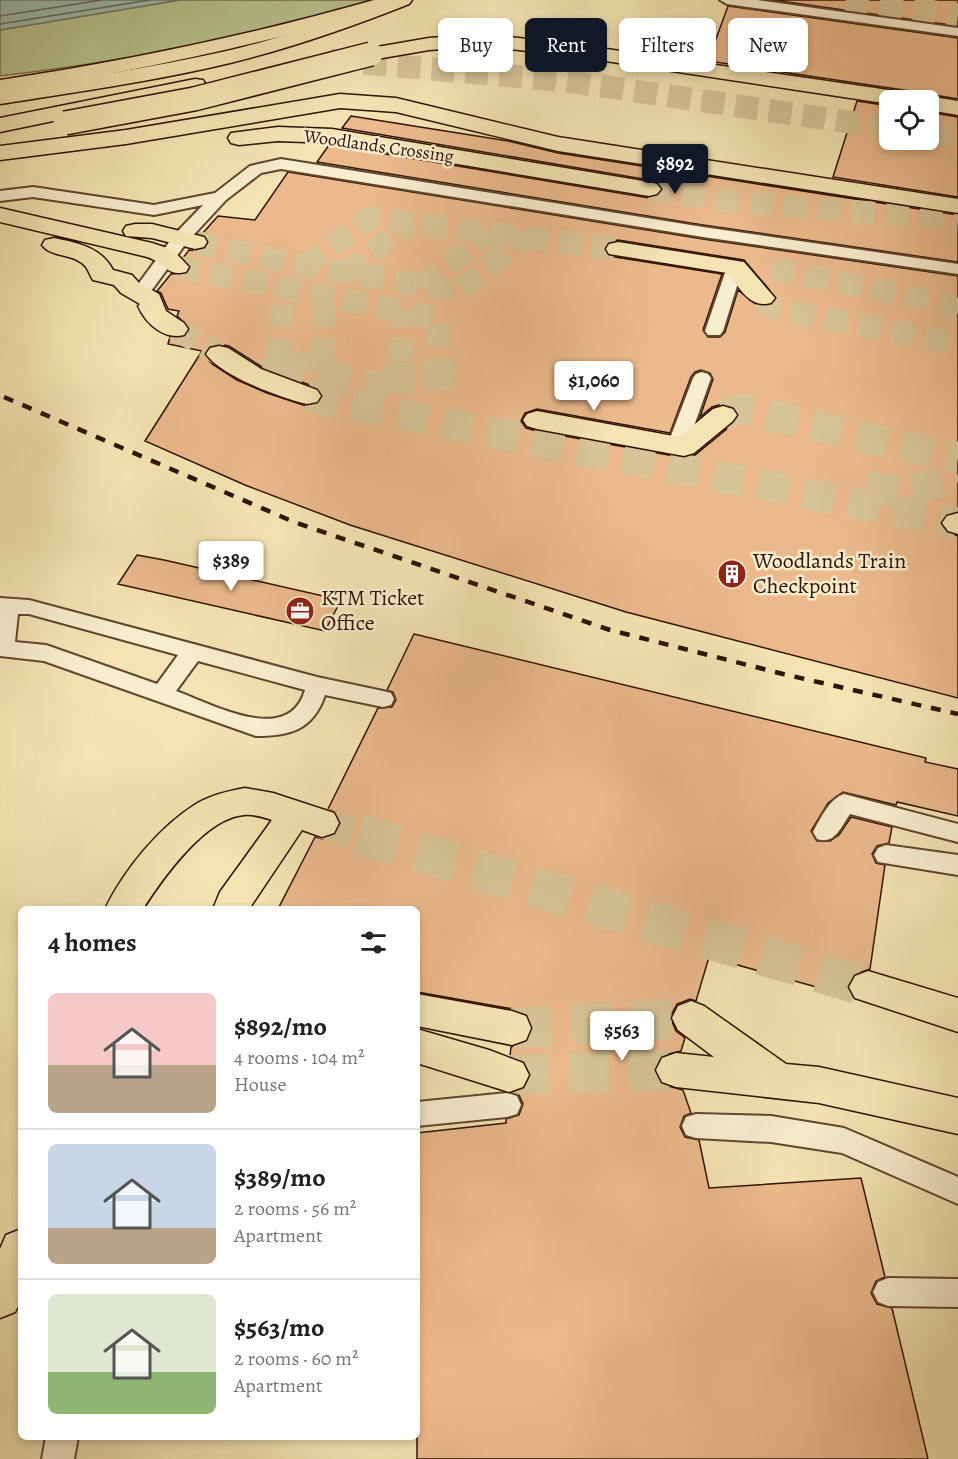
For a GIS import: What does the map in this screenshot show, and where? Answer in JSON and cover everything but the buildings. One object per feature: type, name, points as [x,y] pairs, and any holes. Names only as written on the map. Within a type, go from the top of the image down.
[{"type":"highway","points":[[0,86],[61,78],[180,56],[396,0]]},
{"type":"highway","points":[[0,97],[91,83],[227,57],[345,22],[402,0]]},
{"type":"highway","points":[[0,132],[65,123],[194,99],[371,54],[429,44],[485,40],[579,51],[879,96]]},
{"type":"highway","points":[[0,125],[229,78],[285,62],[308,61]]},
{"type":"highway","name":"Woodlands Crossing","points":[[0,153],[126,137],[340,101],[396,105],[558,144],[958,206]]},
{"type":"highway","points":[[939,105],[958,108]]},
{"type":"highway","name":"Woodlands Crossing","points":[[0,171],[36,169],[278,134],[332,136],[649,189]]},
{"type":"highway","points":[[0,215],[143,248],[172,263]]},
{"type":"highway","points":[[32,222],[152,231],[188,240]]},
{"type":"highway","points":[[32,222],[42,236],[53,244],[89,256],[102,275],[123,280],[147,300],[155,315],[175,329]]},
{"type":"highway","points":[[618,249],[735,267],[763,268]]},
{"type":"highway","points":[[735,267],[762,298]]},
{"type":"highway","points":[[219,354],[252,375],[307,396]]},
{"type":"highway","points":[[537,420],[688,448],[723,415]]},
{"type":"highway","points":[[125,906],[172,844],[201,818],[226,806],[246,801],[308,819],[232,906]]},
{"type":"highway","points":[[868,987],[958,1015]]},
{"type":"highway","points":[[420,1011],[512,1028]]},
{"type":"highway","points":[[691,1018],[778,1080]]},
{"type":"highway","points":[[420,1047],[489,1067],[508,1090]]},
{"type":"highway","points":[[676,1070],[819,1085],[958,1116]]},
{"type":"highway","points":[[0,1297],[18,1264]]},
{"type":"lane","points":[[727,0],[958,32]]},
{"type":"lane","points":[[147,300],[220,197],[256,169],[281,164],[691,230],[958,269]]},
{"type":"lane","points":[[0,196],[33,192],[154,210],[220,197]]},
{"type":"lane","points":[[714,331],[735,267]]},
{"type":"lane","points":[[688,448],[702,378]]},
{"type":"lane","points":[[317,685],[313,700],[305,714],[291,724],[273,729],[256,728],[46,653],[2,648],[4,605],[29,607],[317,685],[382,699]]},
{"type":"lane","points":[[162,694],[193,651]]},
{"type":"lane","points":[[825,832],[844,803],[958,833]]},
{"type":"lane","points":[[886,855],[958,865]]},
{"type":"lane","points":[[420,1113],[508,1090]]},
{"type":"lane","points":[[696,1126],[771,1129],[844,1141],[958,1191]]},
{"type":"lane","points":[[888,1292],[958,1293]]},
{"type":"lane","points":[[57,1459],[61,1440]]},
{"type":"green space","points":[[180,0],[372,0],[281,26],[188,47],[0,76],[0,30]]},
{"type":"water","points":[[0,0],[180,0],[0,30]]},
{"type":"tunnel","points":[[846,0],[958,15]]},
{"type":"tunnel","points":[[330,60],[567,81],[879,126]]},
{"type":"tunnel","points":[[939,135],[958,138]]},
{"type":"tunnel","points":[[649,189],[730,201],[958,220]]},
{"type":"tunnel","points":[[303,266],[370,218],[411,223]]},
{"type":"tunnel","points":[[345,273],[411,223]]},
{"type":"tunnel","points":[[411,223],[525,237]]},
{"type":"tunnel","points":[[421,285],[488,233]]},
{"type":"tunnel","points":[[345,273],[458,291],[525,237]]},
{"type":"tunnel","points":[[525,237],[618,249]]},
{"type":"tunnel","points":[[195,242],[303,266]]},
{"type":"tunnel","points":[[303,266],[345,273]]},
{"type":"tunnel","points":[[177,267],[284,288]]},
{"type":"tunnel","points":[[772,269],[945,303],[958,313]]},
{"type":"tunnel","points":[[277,361],[284,288]]},
{"type":"tunnel","points":[[284,288],[326,296]]},
{"type":"tunnel","points":[[321,361],[326,296]]},
{"type":"tunnel","points":[[326,296],[402,311]]},
{"type":"tunnel","points":[[762,298],[772,308],[958,344]]},
{"type":"tunnel","points":[[400,361],[402,311]]},
{"type":"tunnel","points":[[402,311],[438,318],[439,361]]},
{"type":"tunnel","points":[[175,329],[219,354]]},
{"type":"tunnel","points":[[320,373],[321,360]]},
{"type":"tunnel","points":[[399,394],[400,360]]},
{"type":"tunnel","points":[[438,360],[439,404]]},
{"type":"tunnel","points":[[277,361],[385,390]]},
{"type":"tunnel","points":[[307,396],[957,523]]},
{"type":"tunnel","points":[[723,415],[742,409],[958,458]]},
{"type":"tunnel","points":[[867,486],[902,493],[958,477]]},
{"type":"tunnel","points":[[322,823],[364,836]]},
{"type":"tunnel","points":[[359,834],[868,987]]},
{"type":"tunnel","points":[[512,1028],[691,1018]]},
{"type":"tunnel","points":[[509,1075],[676,1070]]},
{"type":"railway","points":[[4,397],[294,522],[610,630],[783,674],[958,714]]},
{"type":"place","name":"Woodlands Train Checkpoint","points":[[732,574]]},
{"type":"place","name":"KTM Ticket Office","points":[[300,611]]}]
